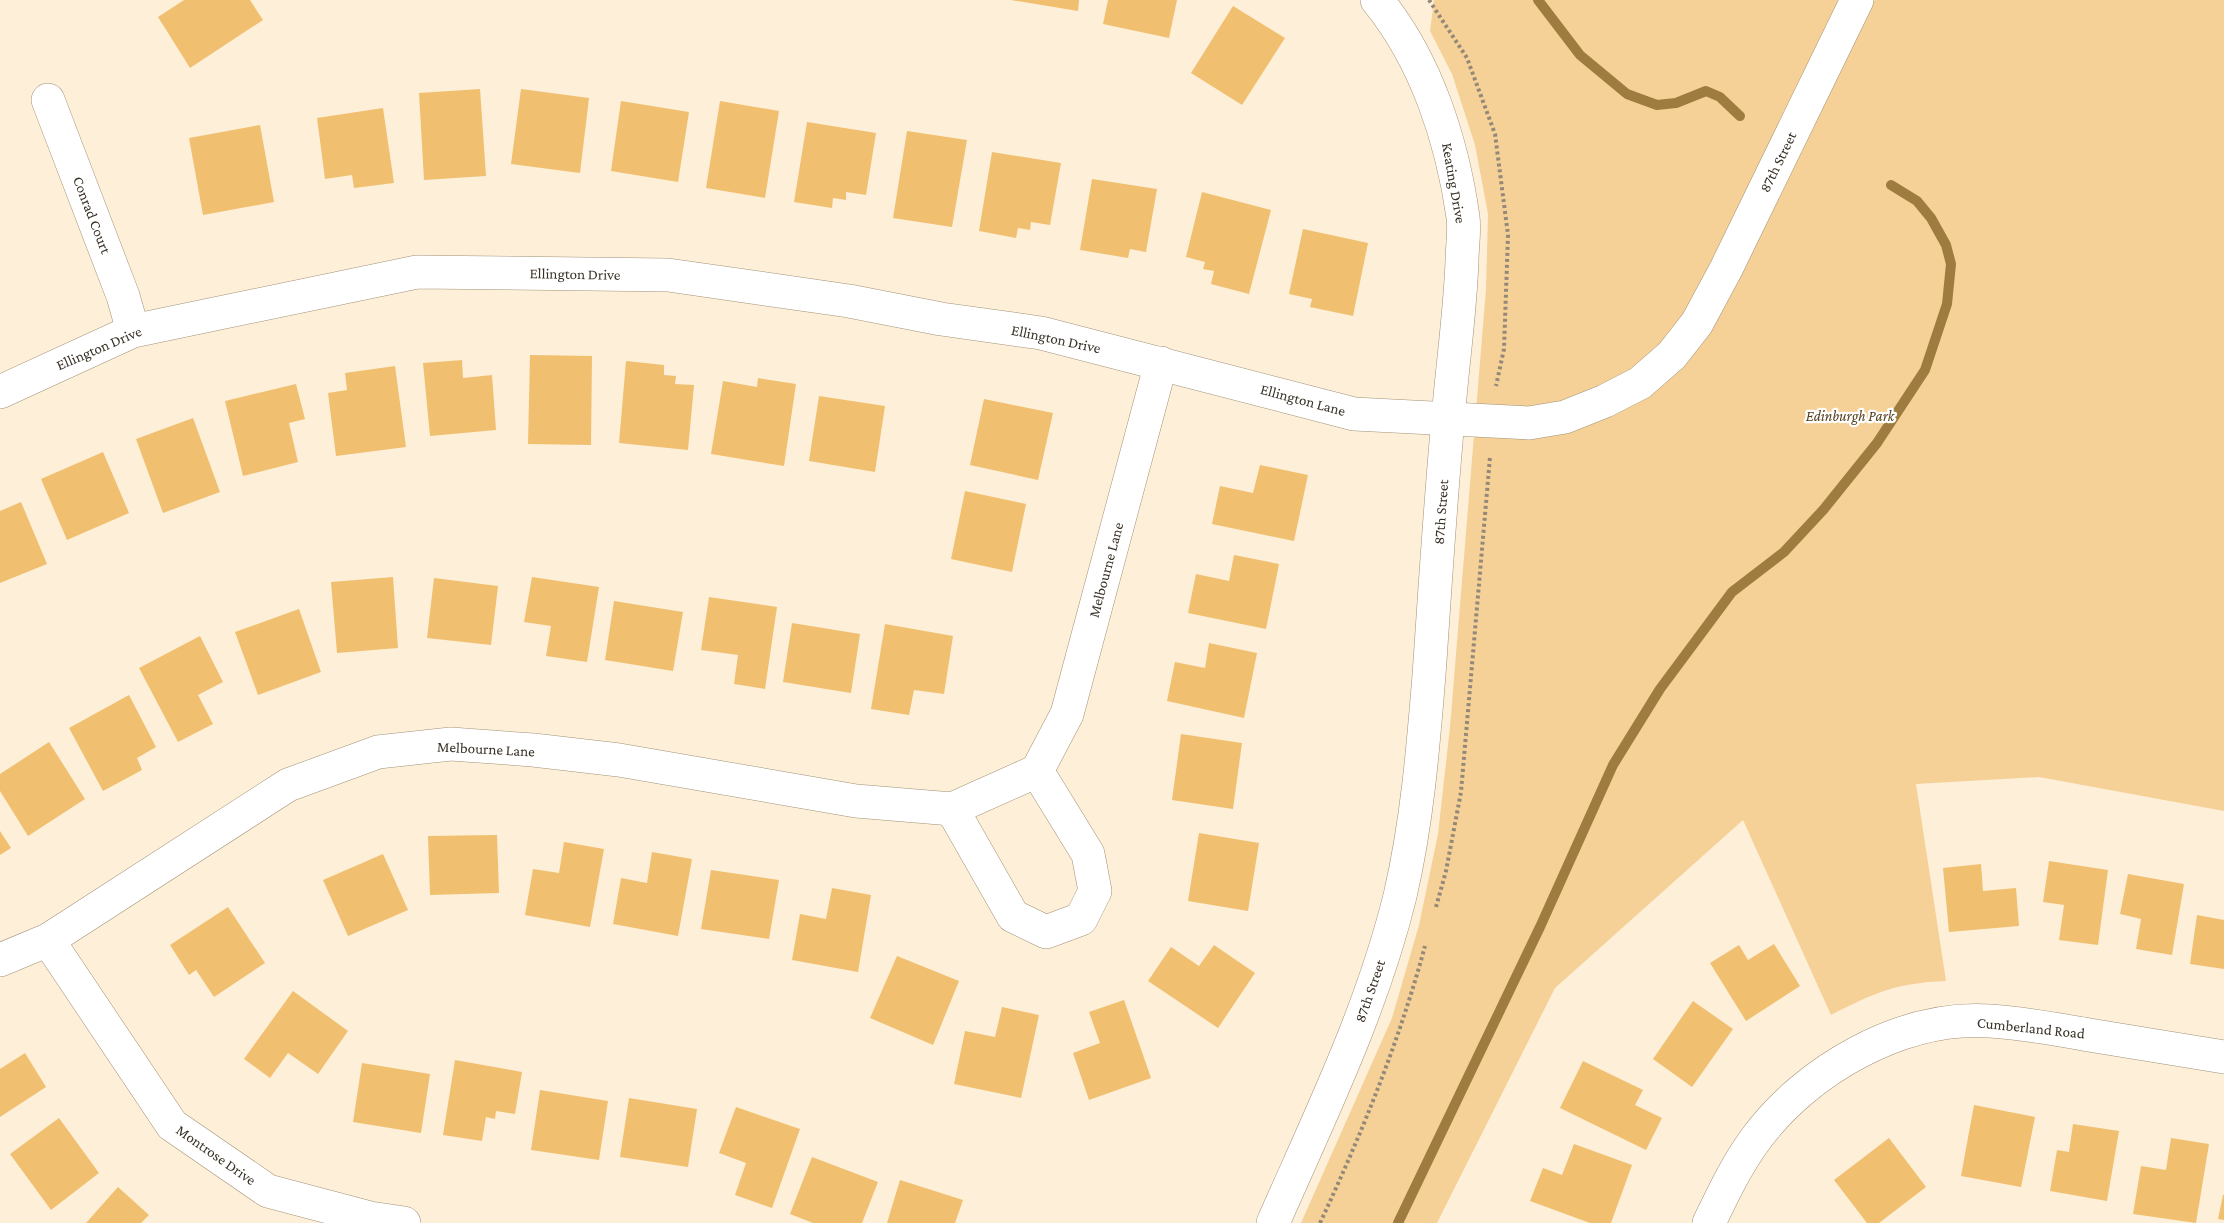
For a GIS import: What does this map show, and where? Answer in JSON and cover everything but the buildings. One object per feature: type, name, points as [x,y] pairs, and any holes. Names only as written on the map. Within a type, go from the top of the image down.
[{"type":"street","name":"Keating Drive","points":[[1377,0],[1393,20],[1427,84],[1451,148],[1463,220],[1461,295],[1448,418]]},
{"type":"street","name":"87th Street","points":[[1273,1223],[1349,1051],[1379,970],[1400,896],[1414,826],[1423,750],[1448,418],[1529,423],[1565,417],[1605,401],[1640,383],[1672,355],[1696,323],[1726,268],[1857,0]]},
{"type":"street","name":"Conrad Court","points":[[48,100],[123,296],[133,331]]},
{"type":"street","name":"Ellington Drive","points":[[0,392],[133,331],[417,272],[668,275],[849,301],[941,319],[1041,333],[1161,363]]},
{"type":"street","name":"Ellington Lane","points":[[1161,363],[1354,414],[1448,418]]},
{"type":"street","name":"Melbourne Lane","points":[[0,960],[48,940],[288,785],[378,752],[451,744],[533,750],[619,760],[856,801],[952,809],[1037,771],[1067,714],[1161,363]]},
{"type":"street","points":[[952,809],[1013,916],[1046,932],[1081,919],[1095,891],[1088,854],[1037,771]]},
{"type":"street","name":"Montrose Drive","points":[[48,940],[172,1125],[268,1191],[370,1218],[404,1223]]},
{"type":"street","name":"Cumberland Road","points":[[1709,1223],[1731,1176],[1756,1138],[1797,1094],[1840,1062],[1893,1036],[1937,1024],[1988,1020],[2038,1026],[2224,1057]]},
{"type":"green space","name":"Edinburgh Park","points":[[1434,0],[2224,0],[2224,811],[2039,777],[1916,784],[1946,981],[1913,984],[1887,990],[1831,1015],[1743,820],[1555,988],[1437,1223],[1301,1223],[1392,1018],[1419,925],[1438,834],[1450,727],[1486,289],[1488,214],[1475,145],[1452,74],[1430,31]]},
{"type":"waterway","points":[[1538,0],[1580,55],[1627,94],[1657,105],[1676,103],[1706,91],[1720,97],[1740,116]]},
{"type":"waterway","points":[[1398,1223],[1540,927],[1613,765],[1660,689],[1732,592],[1784,552],[1824,509],[1877,443],[1925,370],[1947,304],[1951,264],[1946,245],[1931,218],[1917,201],[1891,185]]}]
